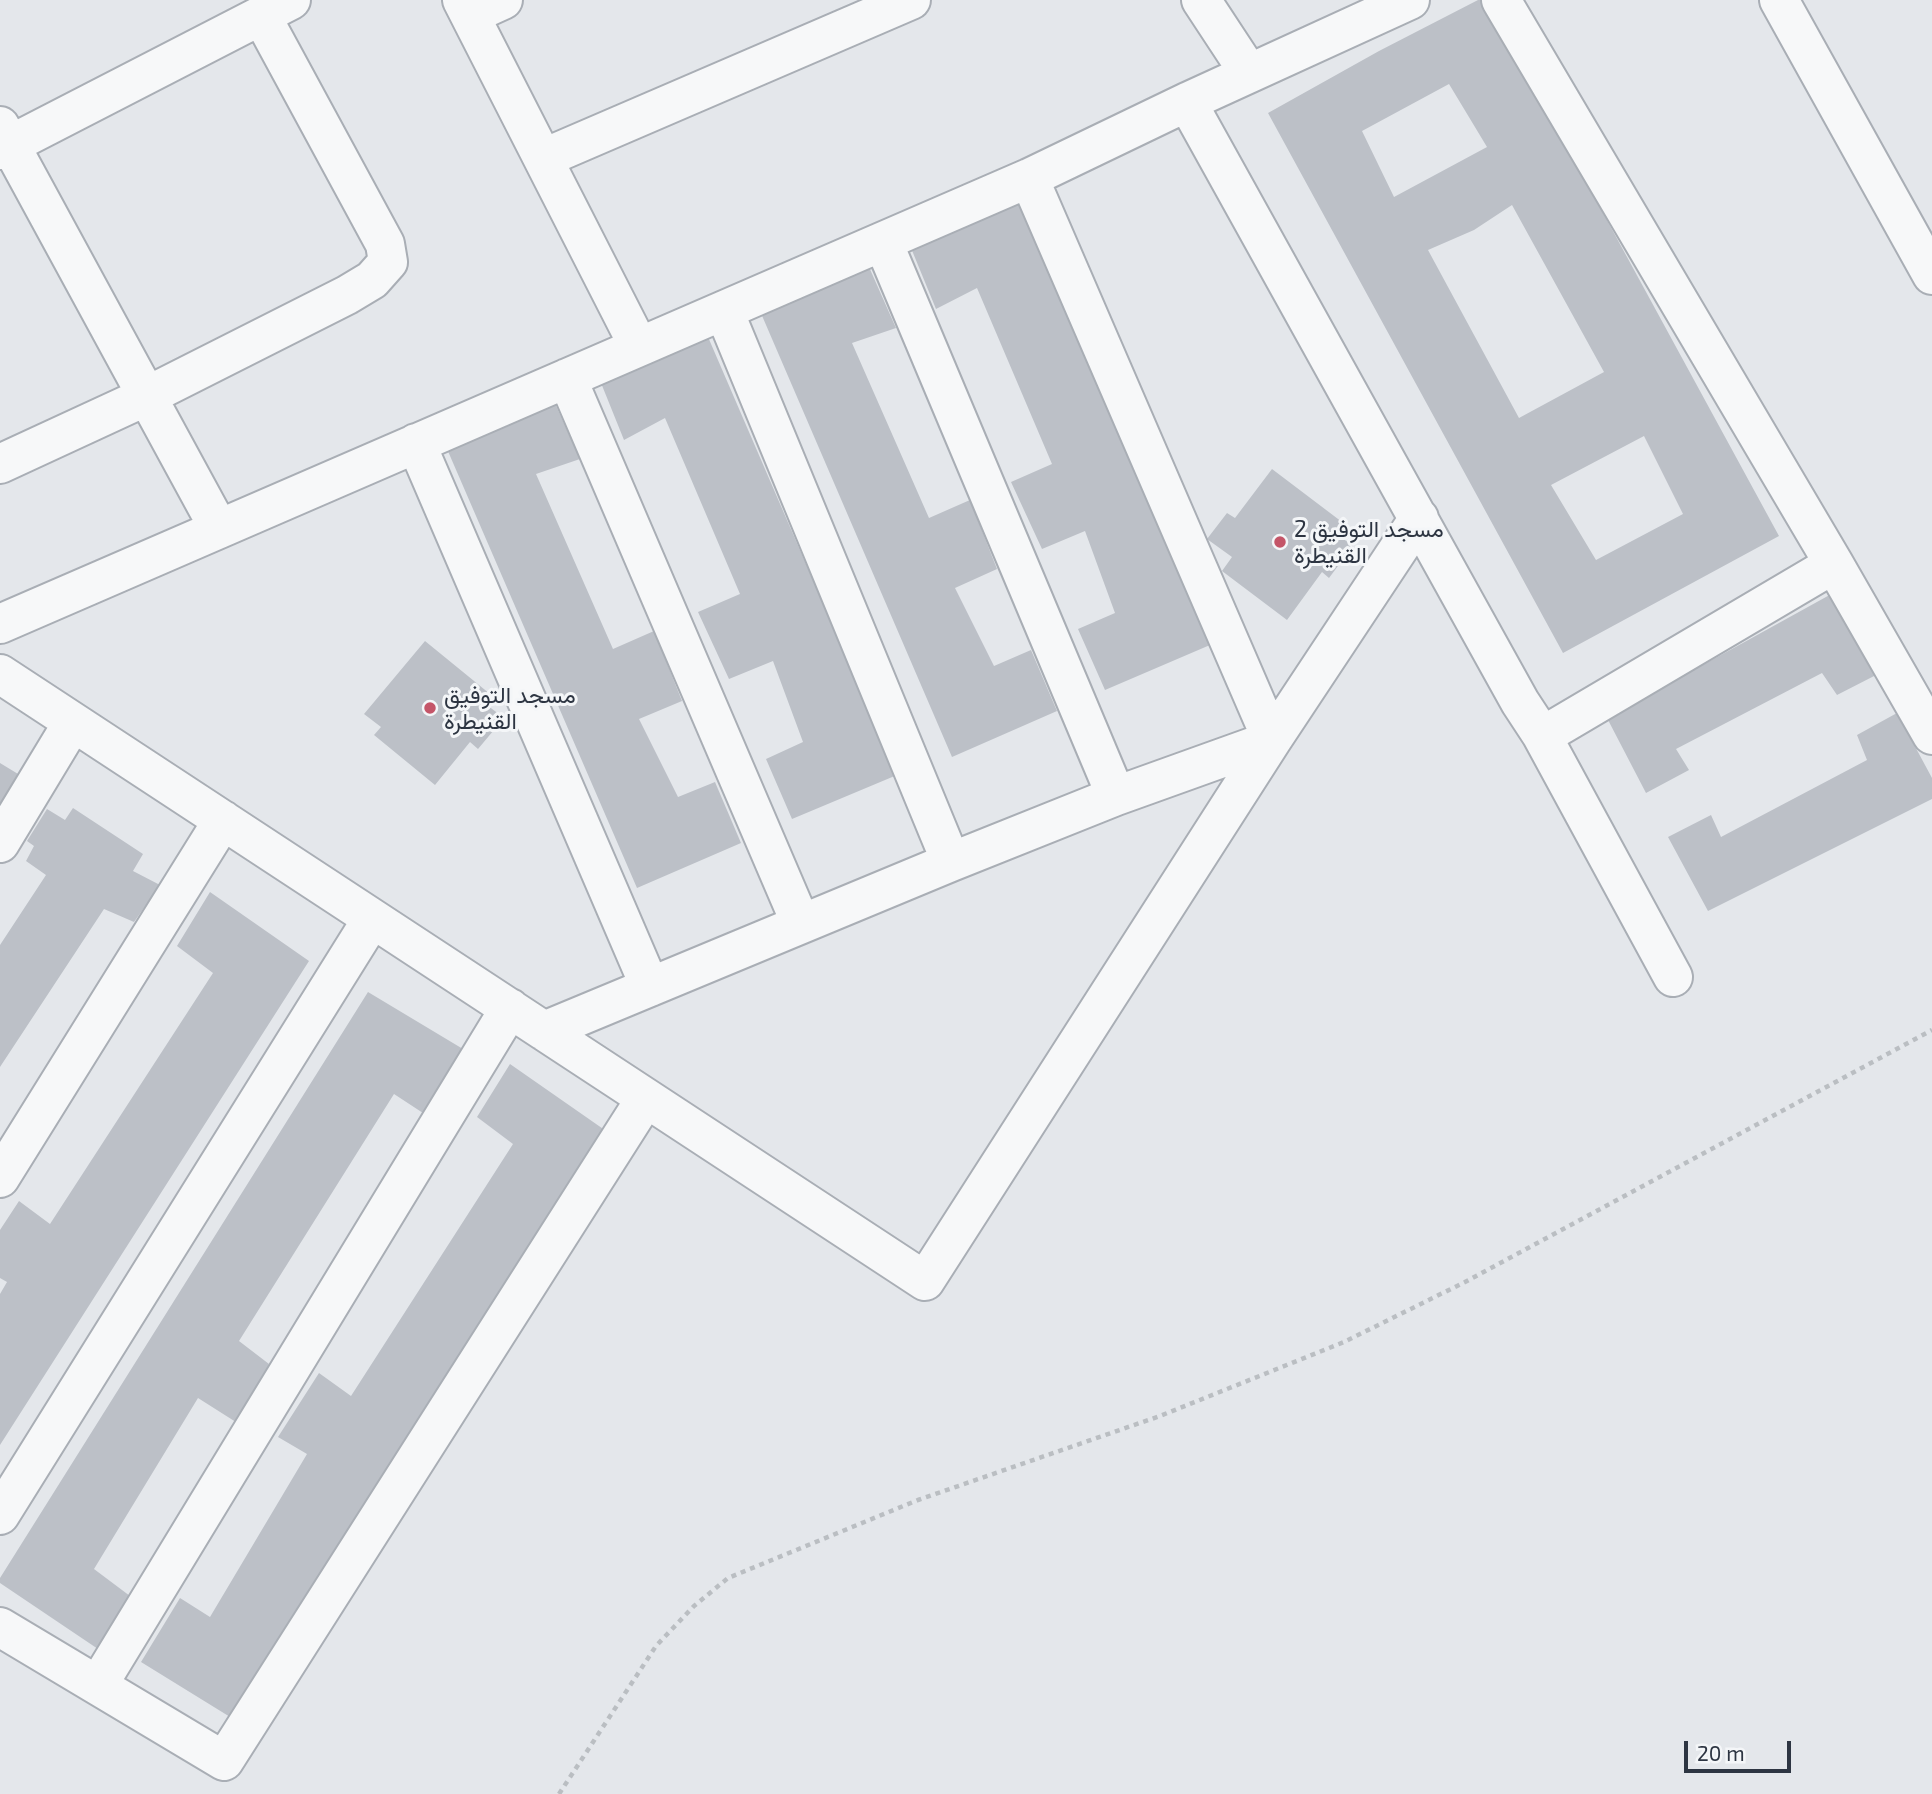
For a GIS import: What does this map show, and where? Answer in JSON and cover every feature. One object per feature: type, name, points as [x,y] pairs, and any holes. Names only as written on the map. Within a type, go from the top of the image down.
[{"type":"street","points":[[544,158],[911,0]]},
{"type":"street","points":[[1201,0],[1249,73]]},
{"type":"street","points":[[0,624],[218,527],[1029,178],[1186,102],[1410,0]]},
{"type":"street","points":[[1501,0],[1932,735]]},
{"type":"street","points":[[1779,0],[1932,275]]},
{"type":"street","points":[[478,5],[544,158],[639,347]]},
{"type":"street","points":[[0,464],[147,396],[347,295],[372,280],[387,262],[385,244],[277,8],[4,140],[147,396],[218,527]]},
{"type":"street","points":[[1186,102],[1520,702],[1541,734],[1673,977]]},
{"type":"street","points":[[1029,178],[1272,740]]},
{"type":"street","points":[[883,242],[1116,796]]},
{"type":"street","points":[[724,311],[951,862]]},
{"type":"street","points":[[567,378],[801,924]]},
{"type":"street","points":[[416,443],[650,986]]},
{"type":"street","points":[[0,674],[925,1281],[1272,740],[1419,518]]},
{"type":"street","points":[[1541,734],[1567,722],[1834,564]]},
{"type":"street","points":[[0,843],[74,723]]},
{"type":"street","points":[[544,1031],[1116,796],[1272,740]]},
{"type":"street","points":[[0,1178],[223,820]]},
{"type":"street","points":[[0,1515],[372,919]]},
{"type":"street","points":[[98,1685],[510,1008]]},
{"type":"street","points":[[0,1627],[224,1761],[646,1098]]},
{"type":"path","points":[[559,1794],[656,1646],[694,1606],[728,1578],[918,1500],[1160,1416],[1344,1342],[1465,1282],[1932,1030]]},
{"type":"building","points":[[1478,0],[1487,0],[1779,536],[1563,653],[1268,113]],"holes":[[[1449,84],[1487,147],[1394,197],[1362,131]],[[1512,205],[1604,372],[1519,418],[1428,250],[1474,230]],[[1644,436],[1683,514],[1596,560],[1551,485]]]},
{"type":"building","points":[[1018,200],[1210,645],[1105,690],[1078,629],[1115,613],[1085,531],[1042,549],[1011,482],[1052,464],[977,288],[936,309],[911,248]]},
{"type":"building","points":[[869,267],[896,328],[852,343],[929,518],[970,500],[997,569],[955,588],[994,666],[1031,650],[1057,711],[952,757],[760,311]]},
{"type":"building","points":[[705,330],[897,775],[792,819],[766,759],[803,742],[773,661],[729,679],[698,612],[740,594],[665,418],[624,440],[599,378]]},
{"type":"building","points":[[553,399],[580,459],[536,474],[613,649],[654,631],[682,701],[639,719],[678,797],[715,782],[741,843],[637,888],[444,442]]},
{"type":"building","name":"2 مسجد التوفيق القنيطرة","points":[[1272,469],[1342,522],[1334,532],[1353,546],[1329,578],[1322,572],[1287,620],[1222,571],[1232,557],[1207,539],[1227,513],[1235,518]]},
{"type":"building","points":[[1835,592],[1878,674],[1837,695],[1822,673],[1676,749],[1689,770],[1646,793],[1607,718]]},
{"type":"building","name":"مسجد التوفيق القنيطرة","points":[[425,641],[490,694],[483,702],[504,718],[478,749],[470,742],[435,785],[374,735],[381,727],[364,714]]},
{"type":"building","points":[[1897,713],[1932,778],[1932,799],[1708,911],[1668,837],[1711,815],[1721,837],[1867,760],[1857,735]]},
{"type":"building","points":[[0,763],[23,777],[0,815]]},
{"type":"building","points":[[73,808],[143,854],[133,871],[160,885],[134,922],[104,909],[0,1067],[0,945],[46,875],[26,861],[34,846],[27,841],[47,809],[65,820]]},
{"type":"building","points":[[210,892],[309,961],[0,1445],[0,1294],[7,1282],[0,1278],[0,1230],[19,1201],[50,1224],[213,973],[177,946]]},
{"type":"building","points":[[368,992],[463,1049],[423,1113],[394,1094],[239,1341],[269,1364],[239,1424],[198,1398],[94,1569],[130,1596],[98,1649],[0,1583],[0,1578]]},
{"type":"building","points":[[510,1064],[609,1133],[235,1720],[141,1662],[180,1598],[210,1617],[307,1454],[278,1437],[319,1373],[351,1396],[513,1144],[477,1117]]},
{"type":"place","name":"2 مسجد التوفيق القنيطرة","points":[[1280,542]]},
{"type":"place","name":"مسجد التوفيق القنيطرة","points":[[430,708]]}]
